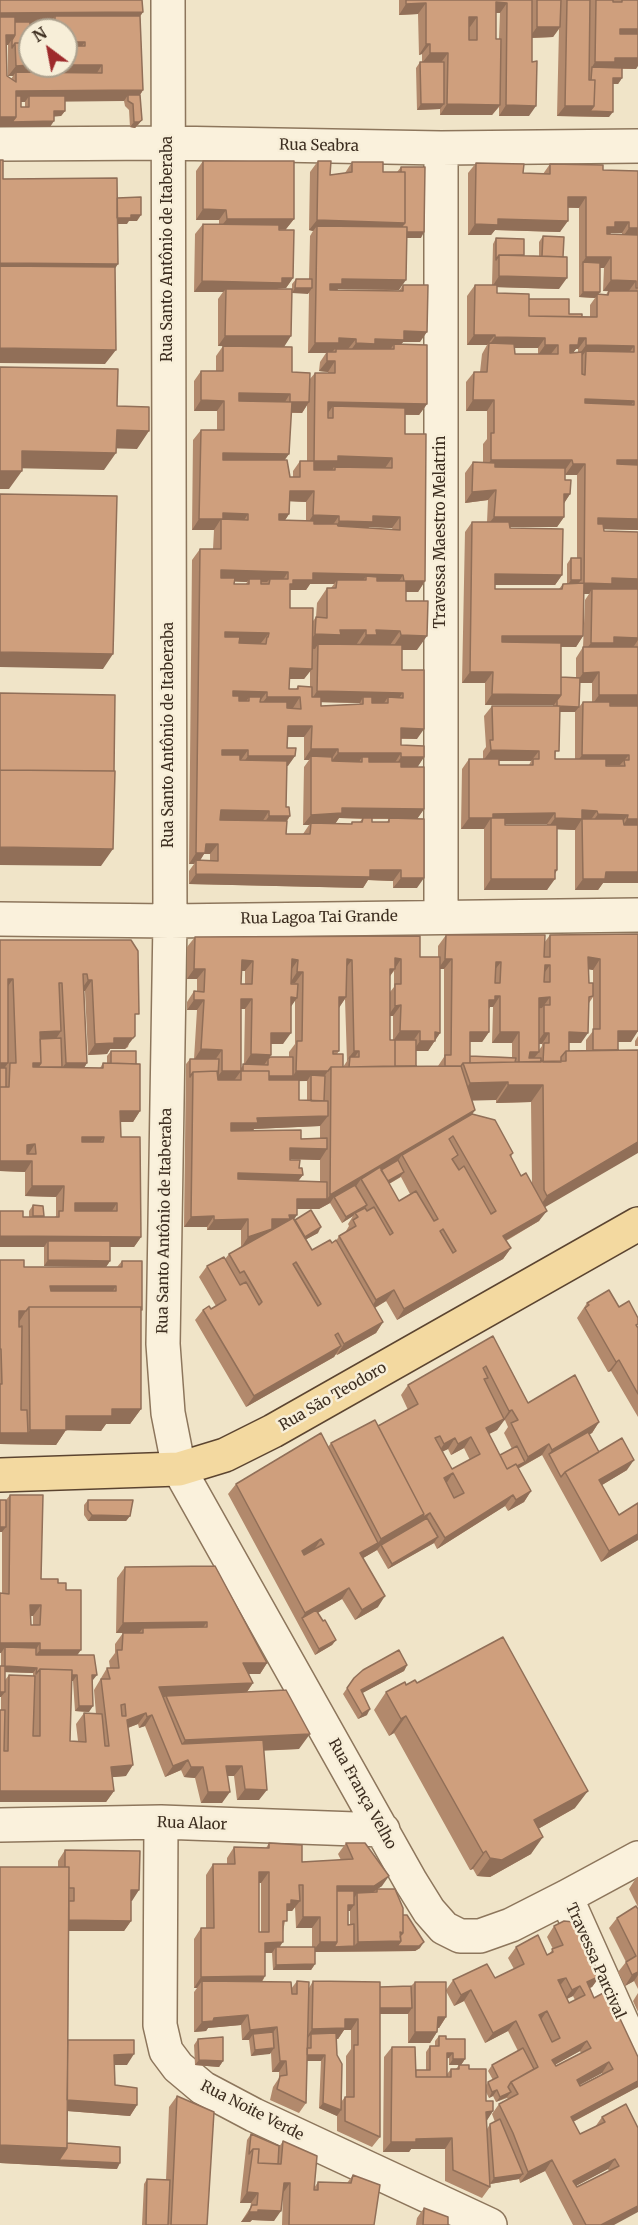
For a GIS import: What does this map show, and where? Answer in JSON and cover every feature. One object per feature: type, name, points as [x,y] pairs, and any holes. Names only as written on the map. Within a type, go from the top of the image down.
[{"type":"main road","name":"Rua São Teodoro","points":[[0,1475],[179,1469],[225,1455],[273,1431],[638,1224]]},
{"type":"street","name":"Rua Santo Antônio de Itaberaba","points":[[168,0],[170,921],[163,1344],[168,1413],[179,1469]]},
{"type":"street","name":"Rua Seabra","points":[[0,144],[168,143],[441,148],[638,146]]},
{"type":"street","name":"Travessa Maestro Melatrin","points":[[441,148],[441,916]]},
{"type":"street","name":"Rua Lagoa Tai Grande","points":[[0,919],[170,921],[638,915]]},
{"type":"street","name":"Rua França Velho","points":[[179,1469],[429,1911],[444,1928],[460,1936],[480,1936],[511,1925],[638,1858]]},
{"type":"street","name":"Rua Alaor","points":[[0,1824],[161,1822],[383,1830]]},
{"type":"street","name":"Rua Noite Verde","points":[[161,1822],[160,2025],[166,2051],[178,2067],[203,2088],[254,2115],[490,2225]]},
{"type":"street","name":"Travessa Parcival","points":[[566,1897],[638,2058]]},
{"type":"building","points":[[0,0],[142,0],[143,12],[0,13]]},
{"type":"building","points":[[406,0],[532,0],[532,62],[537,61],[536,106],[506,105],[507,3],[496,2],[496,39],[501,39],[500,105],[447,104],[448,53],[430,53],[430,44],[426,44],[426,3],[406,4]],"holes":[[[469,17],[477,17],[477,40],[469,40]]]},
{"type":"building","points":[[537,0],[561,0],[560,27],[537,27]]},
{"type":"building","points":[[567,0],[590,0],[589,80],[595,80],[594,106],[565,106]]},
{"type":"building","points":[[596,0],[622,2],[622,0],[638,0],[638,29],[620,29],[620,34],[638,34],[638,58],[615,58],[615,62],[595,62]]},
{"type":"building","points":[[55,16],[140,16],[143,90],[16,91],[16,117],[0,117],[0,17],[15,17],[15,35],[6,35],[7,76],[16,82],[16,72],[18,72],[18,78],[78,78],[78,73],[102,73],[102,65],[78,65],[78,46],[85,46],[85,42],[78,42],[78,18],[55,18]]},
{"type":"building","points":[[15,22],[18,22],[18,43],[15,43],[12,48],[12,40],[15,35]]},
{"type":"building","points":[[15,43],[18,43],[18,66],[16,66]]},
{"type":"building","points":[[420,62],[444,62],[444,104],[421,104]]},
{"type":"building","points":[[592,67],[622,68],[622,78],[613,78],[613,112],[590,111],[594,106],[595,80],[591,80]]},
{"type":"building","points":[[128,95],[140,95],[142,120],[139,122],[134,122],[133,104],[128,101]]},
{"type":"building","points":[[16,96],[21,96],[21,107],[29,107],[29,96],[65,96],[65,111],[54,111],[54,121],[12,122],[16,117]]},
{"type":"building","points":[[0,160],[3,160],[3,179],[117,178],[118,264],[0,263]]},
{"type":"building","points":[[203,161],[294,161],[294,219],[227,219],[226,210],[203,209]]},
{"type":"building","points":[[318,161],[331,161],[330,175],[352,172],[352,162],[383,162],[383,172],[405,172],[405,223],[317,220]]},
{"type":"building","points":[[476,163],[524,164],[523,173],[550,174],[550,164],[603,165],[603,170],[638,171],[638,228],[629,228],[629,222],[615,222],[615,227],[607,227],[607,234],[638,235],[638,288],[636,288],[636,281],[611,280],[611,257],[586,257],[586,197],[568,197],[568,221],[498,219],[498,225],[475,224]]},
{"type":"building","points":[[401,167],[425,167],[424,232],[407,232],[407,227],[401,227],[405,223],[405,172],[401,172]]},
{"type":"building","points":[[141,197],[141,215],[117,218],[117,198]]},
{"type":"building","points":[[203,224],[279,225],[279,230],[294,230],[293,278],[282,278],[282,283],[202,281]]},
{"type":"building","points":[[317,226],[407,227],[406,280],[342,279],[342,284],[330,284],[330,290],[403,291],[403,285],[428,285],[427,332],[404,331],[404,340],[375,339],[375,344],[356,343],[356,339],[339,338],[339,343],[315,343]]},
{"type":"building","points":[[543,236],[564,237],[563,257],[542,256]]},
{"type":"building","points":[[496,238],[524,239],[524,255],[499,255],[496,260]]},
{"type":"building","points":[[499,255],[567,257],[567,278],[499,276]]},
{"type":"building","points":[[583,262],[600,263],[600,292],[583,292]]},
{"type":"building","points":[[0,266],[115,267],[116,350],[0,348]]},
{"type":"building","points":[[296,279],[312,279],[312,288],[295,288]]},
{"type":"building","points":[[475,285],[497,285],[497,293],[529,294],[529,316],[597,317],[597,294],[608,295],[609,291],[638,291],[638,460],[617,460],[617,464],[638,465],[638,519],[598,518],[598,524],[603,524],[604,531],[638,532],[638,579],[612,578],[612,584],[584,583],[585,464],[573,464],[572,460],[491,460],[494,400],[473,400],[474,372],[487,372],[489,343],[514,344],[515,354],[558,354],[558,345],[545,345],[545,338],[474,335]],"holes":[[[579,338],[586,338],[586,345],[634,346],[634,352],[586,351],[585,375],[582,374],[582,352],[570,353],[570,345],[578,345]],[[585,399],[634,401],[634,405],[585,403]]]},
{"type":"building","points":[[226,289],[292,289],[291,336],[225,336]]},
{"type":"building","points":[[529,299],[569,299],[569,314],[582,314],[582,317],[529,316]]},
{"type":"building","points":[[394,344],[427,345],[427,404],[328,402],[328,418],[333,418],[333,406],[405,408],[405,434],[426,434],[425,581],[404,581],[403,575],[313,573],[313,580],[293,580],[293,584],[290,584],[290,608],[313,608],[312,669],[290,668],[289,689],[298,689],[298,686],[312,687],[312,697],[321,697],[321,706],[363,704],[363,697],[372,697],[372,703],[388,703],[388,697],[403,698],[403,693],[317,691],[318,644],[402,645],[402,670],[424,670],[424,729],[401,728],[401,745],[424,746],[424,757],[401,757],[401,753],[338,753],[338,749],[311,749],[312,726],[288,726],[287,748],[296,748],[295,756],[248,756],[248,750],[222,750],[222,755],[240,755],[240,760],[287,761],[286,807],[289,807],[290,816],[269,816],[269,811],[221,810],[220,820],[287,821],[286,834],[310,834],[311,823],[352,824],[352,822],[362,822],[363,818],[372,818],[372,822],[389,822],[389,818],[424,819],[424,878],[401,878],[401,870],[370,870],[370,877],[196,874],[196,860],[218,861],[218,844],[206,844],[205,853],[196,853],[200,549],[221,549],[221,519],[199,519],[201,430],[224,430],[224,401],[201,400],[201,371],[223,371],[223,346],[292,347],[292,372],[310,373],[309,402],[292,402],[289,454],[223,453],[223,460],[287,460],[290,477],[300,477],[300,461],[314,461],[315,373],[335,373],[335,361],[327,361],[327,352],[336,352],[336,349],[394,349]],"holes":[[[239,393],[290,394],[290,402],[239,401]],[[338,456],[392,458],[392,468],[335,467],[335,470],[314,470],[314,461],[338,461]],[[290,491],[314,491],[313,515],[339,516],[339,521],[373,522],[373,516],[400,517],[400,530],[314,524],[314,521],[279,520],[279,514],[289,514]],[[223,513],[248,514],[248,520],[221,519],[223,519]],[[221,570],[288,572],[288,579],[270,579],[269,584],[261,584],[261,579],[249,579],[249,584],[234,584],[235,578],[221,578]],[[225,632],[269,633],[266,644],[239,643],[240,637],[225,637]],[[233,691],[267,692],[267,697],[300,697],[301,709],[287,708],[287,702],[260,702],[261,697],[249,697],[249,701],[239,701],[239,696],[233,696]]]},
{"type":"building","points":[[0,367],[118,369],[117,406],[149,407],[149,431],[117,430],[116,453],[22,451],[22,471],[0,471]]},
{"type":"building","points":[[473,462],[495,463],[495,467],[565,468],[565,480],[571,480],[570,494],[564,494],[564,517],[494,517],[496,490],[472,492]]},
{"type":"building","points":[[0,494],[117,496],[113,654],[0,652]]},
{"type":"building","points":[[472,522],[509,522],[510,528],[563,529],[562,575],[495,574],[495,589],[562,589],[563,584],[584,583],[583,636],[502,636],[502,642],[561,643],[561,695],[492,694],[493,672],[470,672]]},
{"type":"building","points":[[571,558],[581,558],[581,580],[571,580]]},
{"type":"building","points":[[366,576],[377,577],[377,581],[406,581],[406,601],[428,601],[427,636],[401,635],[400,631],[376,630],[377,635],[366,635],[366,630],[340,630],[341,635],[315,634],[316,617],[327,618],[327,588],[336,588],[337,580],[366,580]]},
{"type":"building","points":[[592,589],[638,589],[638,638],[614,637],[614,643],[591,643]]},
{"type":"building","points":[[583,647],[638,647],[638,695],[599,695],[599,672],[583,673]]},
{"type":"building","points":[[561,677],[580,678],[579,707],[557,706],[557,700],[561,695]]},
{"type":"building","points":[[0,693],[115,695],[114,771],[0,770]]},
{"type":"building","points":[[583,702],[610,702],[610,706],[638,706],[638,819],[627,819],[628,815],[598,814],[597,811],[582,810],[582,819],[555,818],[555,813],[493,814],[493,818],[469,818],[469,759],[499,759],[499,765],[533,765],[533,759],[539,759],[539,751],[491,750],[492,706],[560,706],[559,751],[555,751],[555,759],[606,759],[606,766],[625,766],[624,760],[629,760],[629,755],[582,755]]},
{"type":"building","points":[[311,756],[332,757],[332,761],[362,762],[362,757],[369,757],[369,762],[401,762],[401,767],[424,767],[424,809],[342,808],[342,813],[311,815]]},
{"type":"building","points":[[0,770],[115,771],[113,849],[0,847]]},
{"type":"building","points":[[491,818],[505,818],[505,825],[557,825],[555,879],[491,879]]},
{"type":"building","points":[[582,819],[623,819],[624,825],[638,825],[638,872],[606,872],[605,879],[583,879]]},
{"type":"building","points":[[638,934],[638,1031],[618,1031],[618,1050],[593,1050],[593,1029],[600,1029],[600,959],[588,957],[589,983],[593,983],[593,996],[589,997],[588,1033],[569,1032],[569,1051],[561,1057],[561,1062],[543,1062],[544,1043],[549,1043],[549,1033],[544,1033],[544,1005],[550,1005],[550,997],[539,998],[539,1052],[530,1052],[529,1058],[541,1058],[541,1062],[519,1062],[519,1032],[500,1032],[500,996],[495,996],[495,1000],[489,1000],[489,1032],[470,1032],[470,1063],[463,1063],[461,1066],[445,1066],[445,1055],[451,1055],[452,959],[445,959],[446,935],[545,935],[544,957],[550,957],[550,935]],"holes":[[[496,962],[501,962],[500,983],[495,983]],[[545,965],[550,965],[550,982],[544,982]]]},
{"type":"building","points":[[420,936],[420,957],[440,957],[440,1033],[435,1032],[435,1041],[420,1041],[420,1031],[400,1031],[401,1005],[395,1006],[395,984],[401,984],[401,959],[395,958],[395,969],[390,969],[390,1040],[395,1040],[395,1066],[349,1067],[350,1057],[359,1057],[359,1051],[354,1051],[352,960],[347,959],[346,997],[339,997],[339,1051],[333,1051],[333,1054],[343,1054],[343,1067],[331,1067],[328,1071],[296,1071],[297,1041],[302,1041],[303,972],[297,972],[298,960],[292,959],[291,984],[298,984],[297,998],[291,997],[291,1033],[271,1033],[271,1055],[251,1054],[252,999],[241,999],[241,1071],[222,1071],[222,1050],[201,1049],[204,1000],[194,1000],[194,991],[204,992],[205,969],[194,969],[195,937]],"holes":[[[242,960],[253,961],[252,984],[241,984]]]},
{"type":"building","points":[[0,940],[131,940],[138,951],[139,1014],[135,1014],[135,1036],[133,1038],[114,1038],[114,1043],[95,1044],[92,980],[88,980],[87,974],[83,974],[87,1063],[66,1063],[62,983],[59,983],[61,1031],[40,1032],[41,1063],[33,1063],[33,1067],[103,1068],[103,1063],[140,1064],[140,1111],[120,1111],[121,1137],[140,1137],[141,1237],[0,1236],[0,1211],[23,1211],[23,1217],[59,1217],[59,1211],[63,1211],[64,1186],[32,1186],[32,1161],[0,1161],[0,1087],[9,1087],[10,1063],[16,1063],[13,979],[8,979],[8,1063],[0,1063]],"holes":[[[82,1137],[104,1137],[103,1142],[82,1142]],[[35,1144],[36,1154],[27,1154],[27,1145]],[[75,1203],[117,1203],[117,1211],[75,1211]]]},
{"type":"building","points":[[61,1038],[62,1067],[38,1067],[41,1063],[40,1039]]},
{"type":"building","points":[[395,1040],[416,1040],[416,1066],[395,1066]]},
{"type":"building","points":[[638,1050],[638,1142],[547,1196],[544,1190],[543,1085],[508,1085],[508,1082],[470,1083],[463,1063],[566,1061],[566,1051]]},
{"type":"building","points":[[111,1051],[136,1051],[136,1064],[111,1063]]},
{"type":"building","points":[[470,1056],[516,1058],[515,1062],[470,1063]]},
{"type":"building","points":[[270,1057],[293,1057],[293,1076],[269,1076],[269,1071],[243,1071],[243,1064],[268,1065]]},
{"type":"building","points":[[190,1059],[219,1059],[218,1076],[217,1071],[193,1072],[190,1077]]},
{"type":"building","points":[[461,1066],[475,1110],[330,1195],[331,1067]]},
{"type":"building","points":[[0,1068],[6,1068],[6,1087],[0,1087]]},
{"type":"building","points":[[217,1071],[218,1080],[241,1080],[241,1071],[269,1071],[269,1080],[299,1080],[299,1100],[328,1101],[328,1116],[257,1118],[258,1123],[231,1123],[231,1131],[301,1130],[301,1139],[327,1138],[327,1149],[290,1148],[290,1160],[300,1160],[299,1168],[302,1168],[303,1175],[238,1173],[238,1179],[327,1182],[327,1199],[297,1199],[297,1215],[289,1215],[290,1219],[272,1219],[272,1229],[248,1237],[248,1219],[214,1220],[214,1216],[191,1217],[193,1072]]},
{"type":"building","points":[[311,1075],[325,1076],[324,1101],[311,1101]]},
{"type":"building","points":[[472,1114],[495,1120],[513,1153],[510,1155],[521,1176],[526,1173],[547,1211],[503,1236],[511,1248],[404,1309],[394,1290],[376,1300],[339,1236],[356,1226],[353,1220],[358,1217],[355,1213],[374,1207],[390,1235],[393,1233],[361,1179],[380,1167],[399,1201],[416,1191],[434,1221],[438,1219],[402,1155]],"holes":[[[453,1136],[496,1211],[491,1214],[464,1166],[459,1170],[452,1159],[458,1155],[449,1139]],[[443,1229],[456,1251],[453,1253],[440,1231]]]},
{"type":"building","points":[[398,1160],[404,1172],[388,1181],[381,1170]]},
{"type":"building","points":[[355,1185],[367,1205],[346,1217],[334,1197]]},
{"type":"building","points":[[33,1205],[43,1206],[44,1216],[33,1216]]},
{"type":"building","points":[[311,1210],[321,1227],[305,1237],[295,1220]]},
{"type":"building","points":[[293,1218],[312,1250],[330,1240],[332,1243],[336,1240],[383,1322],[344,1344],[338,1333],[335,1335],[341,1346],[254,1396],[203,1310],[209,1306],[211,1309],[226,1300],[207,1266],[224,1257],[240,1285],[246,1282],[259,1305],[262,1302],[244,1271],[240,1273],[229,1254]],"holes":[[[296,1262],[321,1304],[318,1306],[293,1264]]]},
{"type":"building","points":[[48,1241],[110,1241],[110,1261],[48,1260]]},
{"type":"building","points":[[0,1260],[24,1260],[24,1267],[122,1267],[122,1261],[142,1261],[142,1310],[141,1307],[29,1307],[26,1311],[19,1311],[19,1327],[22,1326],[21,1410],[27,1410],[28,1433],[0,1433],[0,1384],[2,1384]],"holes":[[[50,1286],[116,1286],[116,1291],[51,1291]]]},
{"type":"building","points":[[609,1290],[619,1307],[629,1301],[638,1318],[636,1325],[638,1328],[638,1394],[619,1360],[616,1362],[585,1308],[589,1305],[587,1303]]},
{"type":"building","points":[[29,1307],[141,1307],[141,1409],[112,1409],[112,1416],[66,1416],[66,1430],[30,1430]]},
{"type":"building","points":[[493,1336],[528,1403],[575,1375],[599,1422],[552,1450],[549,1444],[528,1457],[511,1423],[518,1420],[512,1410],[509,1411],[486,1366],[483,1368],[488,1378],[484,1379],[504,1419],[486,1428],[507,1469],[516,1464],[531,1491],[516,1500],[513,1495],[445,1538],[430,1513],[422,1518],[424,1514],[378,1426],[418,1404],[408,1385]],"holes":[[[440,1436],[444,1444],[455,1438],[458,1444],[471,1437],[480,1454],[452,1469],[435,1438]],[[453,1473],[464,1493],[454,1498],[444,1478]]]},
{"type":"building","points":[[375,1420],[424,1514],[381,1539],[331,1443]]},
{"type":"building","points":[[588,1432],[599,1452],[565,1472],[561,1477],[549,1454]]},
{"type":"building","points":[[321,1433],[378,1543],[360,1553],[385,1596],[362,1610],[349,1588],[305,1613],[236,1484]],"holes":[[[321,1539],[324,1544],[304,1555],[302,1551]]]},
{"type":"building","points":[[622,1438],[634,1460],[599,1480],[619,1515],[638,1503],[638,1534],[609,1551],[565,1472]]},
{"type":"building","points":[[517,1446],[525,1462],[507,1469],[500,1455]]},
{"type":"building","points":[[10,1495],[43,1495],[41,1579],[58,1579],[58,1583],[66,1583],[66,1590],[81,1590],[81,1650],[40,1650],[40,1643],[0,1643],[0,1593],[9,1594]],"holes":[[[30,1605],[41,1605],[40,1625],[31,1625]]]},
{"type":"building","points":[[0,1500],[6,1500],[6,1527],[0,1527]]},
{"type":"building","points":[[88,1500],[133,1500],[130,1516],[92,1515],[88,1510]]},
{"type":"building","points":[[427,1518],[438,1537],[392,1564],[381,1545]]},
{"type":"building","points":[[215,1566],[267,1663],[243,1663],[253,1683],[159,1687],[182,1744],[263,1740],[267,1790],[245,1789],[242,1766],[226,1766],[230,1792],[208,1792],[203,1767],[191,1767],[188,1760],[173,1766],[152,1715],[147,1717],[146,1713],[127,1720],[133,1765],[111,1767],[114,1791],[0,1791],[0,1710],[5,1710],[4,1751],[8,1751],[9,1675],[35,1676],[33,1736],[40,1736],[40,1669],[72,1670],[70,1741],[86,1742],[84,1713],[102,1714],[105,1746],[109,1746],[101,1679],[110,1679],[107,1668],[119,1668],[117,1650],[122,1650],[123,1633],[143,1633],[143,1628],[207,1627],[207,1622],[123,1623],[125,1567]],"holes":[[[125,1704],[126,1716],[122,1716],[121,1705]]]},
{"type":"building","points":[[316,1610],[323,1621],[325,1620],[336,1640],[319,1649],[302,1618]]},
{"type":"building","points":[[503,1637],[588,1791],[534,1820],[543,1837],[502,1860],[490,1858],[486,1851],[483,1853],[406,1716],[401,1719],[386,1692],[405,1682],[406,1685],[415,1680],[417,1683]]},
{"type":"building","points":[[5,1647],[36,1648],[36,1655],[94,1655],[97,1675],[92,1675],[93,1706],[79,1706],[77,1675],[72,1675],[72,1670],[40,1669],[36,1674],[37,1668],[5,1666]]},
{"type":"building","points":[[399,1650],[407,1665],[361,1690],[370,1709],[362,1714],[347,1688],[363,1670]]},
{"type":"building","points":[[0,1666],[5,1666],[5,1692],[0,1692]]},
{"type":"building","points":[[286,1690],[310,1734],[185,1740],[166,1696]]},
{"type":"building","points":[[269,1843],[302,1845],[302,1862],[353,1859],[346,1843],[365,1843],[389,1876],[374,1886],[337,1886],[337,1942],[320,1942],[320,1917],[303,1917],[303,1885],[299,1885],[300,1901],[291,1900],[291,1904],[287,1904],[287,1921],[283,1921],[283,1942],[265,1943],[265,1976],[201,1977],[201,1928],[214,1928],[213,1864],[235,1864],[234,1847],[269,1848]],"holes":[[[259,1872],[269,1872],[269,1932],[259,1932]]]},
{"type":"building","points":[[65,1850],[140,1851],[139,1890],[131,1890],[131,1921],[69,1920],[69,1901],[74,1901],[74,1888],[69,1888],[69,1867],[65,1867]]},
{"type":"building","points":[[0,1867],[69,1867],[67,2148],[0,2145]]},
{"type":"building","points":[[377,1889],[395,1889],[403,1908],[401,1941],[358,1942],[357,1893],[377,1892]]},
{"type":"building","points":[[337,1891],[354,1891],[354,1905],[348,1905],[348,1925],[354,1924],[354,1946],[334,1947],[337,1942]]},
{"type":"building","points":[[636,1906],[638,1909],[638,1972],[632,1975],[626,1962],[636,1956],[617,1918]]},
{"type":"building","points":[[403,1915],[407,1915],[424,1942],[419,1946],[397,1946],[403,1933]]},
{"type":"building","points":[[564,1921],[574,1922],[600,1976],[587,1982],[594,1998],[607,1991],[638,2057],[638,2081],[571,2117],[580,2134],[605,2122],[602,2117],[626,2104],[638,2128],[638,2206],[601,2225],[586,2225],[552,2160],[528,2172],[499,2104],[518,2094],[511,2082],[538,2067],[516,2021],[493,2033],[471,1990],[461,1995],[453,1980],[487,1964],[495,1978],[524,1964],[516,1947],[538,1935],[547,1955],[553,1952],[552,1949],[563,1945],[554,1926]],"holes":[[[566,1978],[572,1990],[580,1986],[585,1995],[569,2003],[558,1980]],[[547,2011],[560,2038],[552,2042],[539,2015]],[[587,2041],[591,2048],[556,2066],[552,2060]],[[609,2062],[613,2069],[580,2086],[577,2080]],[[615,2159],[619,2166],[577,2187],[573,2181]]]},
{"type":"building","points":[[276,1947],[315,1947],[315,1964],[276,1965]]},
{"type":"building","points":[[202,1981],[291,1982],[292,1994],[297,1994],[297,1981],[309,1982],[306,2103],[277,2089],[280,2076],[287,2075],[286,2061],[280,2061],[277,2027],[250,2030],[248,2015],[214,2018],[213,2021],[202,2022]]},
{"type":"building","points":[[313,1981],[380,1982],[380,2137],[345,2121],[345,2097],[354,2097],[354,2045],[358,2045],[358,2019],[345,2019],[345,2028],[312,2029]]},
{"type":"building","points":[[415,1982],[446,1982],[446,2017],[438,2017],[437,2032],[415,2032]]},
{"type":"building","points":[[411,1986],[412,2008],[380,2008],[380,1987]]},
{"type":"building","points":[[273,2032],[274,2048],[255,2050],[253,2034]]},
{"type":"building","points":[[336,2033],[337,2055],[342,2064],[341,2110],[323,2103],[325,2055],[307,2055],[307,2048],[311,2048],[311,2034]]},
{"type":"building","points":[[439,2036],[446,2036],[446,2039],[465,2039],[465,2059],[453,2059],[453,2053],[447,2053],[447,2077],[416,2077],[416,2070],[430,2070],[430,2046],[439,2046]]},
{"type":"building","points":[[223,2037],[223,2061],[199,2060],[198,2039]]},
{"type":"building","points":[[68,2040],[134,2040],[134,2054],[114,2055],[115,2085],[137,2088],[137,2105],[67,2100]]},
{"type":"building","points":[[392,2047],[415,2047],[416,2077],[451,2077],[451,2069],[459,2069],[459,2065],[469,2065],[469,2069],[486,2069],[486,2101],[493,2101],[493,2111],[486,2112],[490,2187],[453,2170],[452,2138],[391,2142]]},
{"type":"building","points":[[523,2048],[534,2069],[511,2082],[508,2087],[511,2092],[500,2097],[497,2090],[492,2092],[488,2082],[498,2077],[492,2065]]},
{"type":"building","points":[[177,2096],[214,2112],[207,2225],[171,2225]]},
{"type":"building","points":[[500,2119],[523,2174],[494,2178],[490,2124]]},
{"type":"building","points":[[251,2134],[279,2146],[278,2164],[258,2163],[259,2149],[253,2149],[249,2154]]},
{"type":"building","points":[[283,2141],[317,2156],[314,2190],[318,2190],[318,2182],[351,2183],[353,2175],[380,2185],[374,2225],[289,2225],[290,2183],[284,2183],[281,2211],[249,2212],[252,2205],[257,2205],[258,2193],[247,2192],[253,2149],[259,2149],[258,2163],[281,2164]]},
{"type":"building","points":[[67,2143],[120,2147],[120,2163],[59,2160],[67,2148]]},
{"type":"building","points":[[147,2179],[170,2180],[168,2225],[146,2225]]},
{"type":"building","points":[[424,2208],[448,2217],[448,2225],[423,2225]]}]
